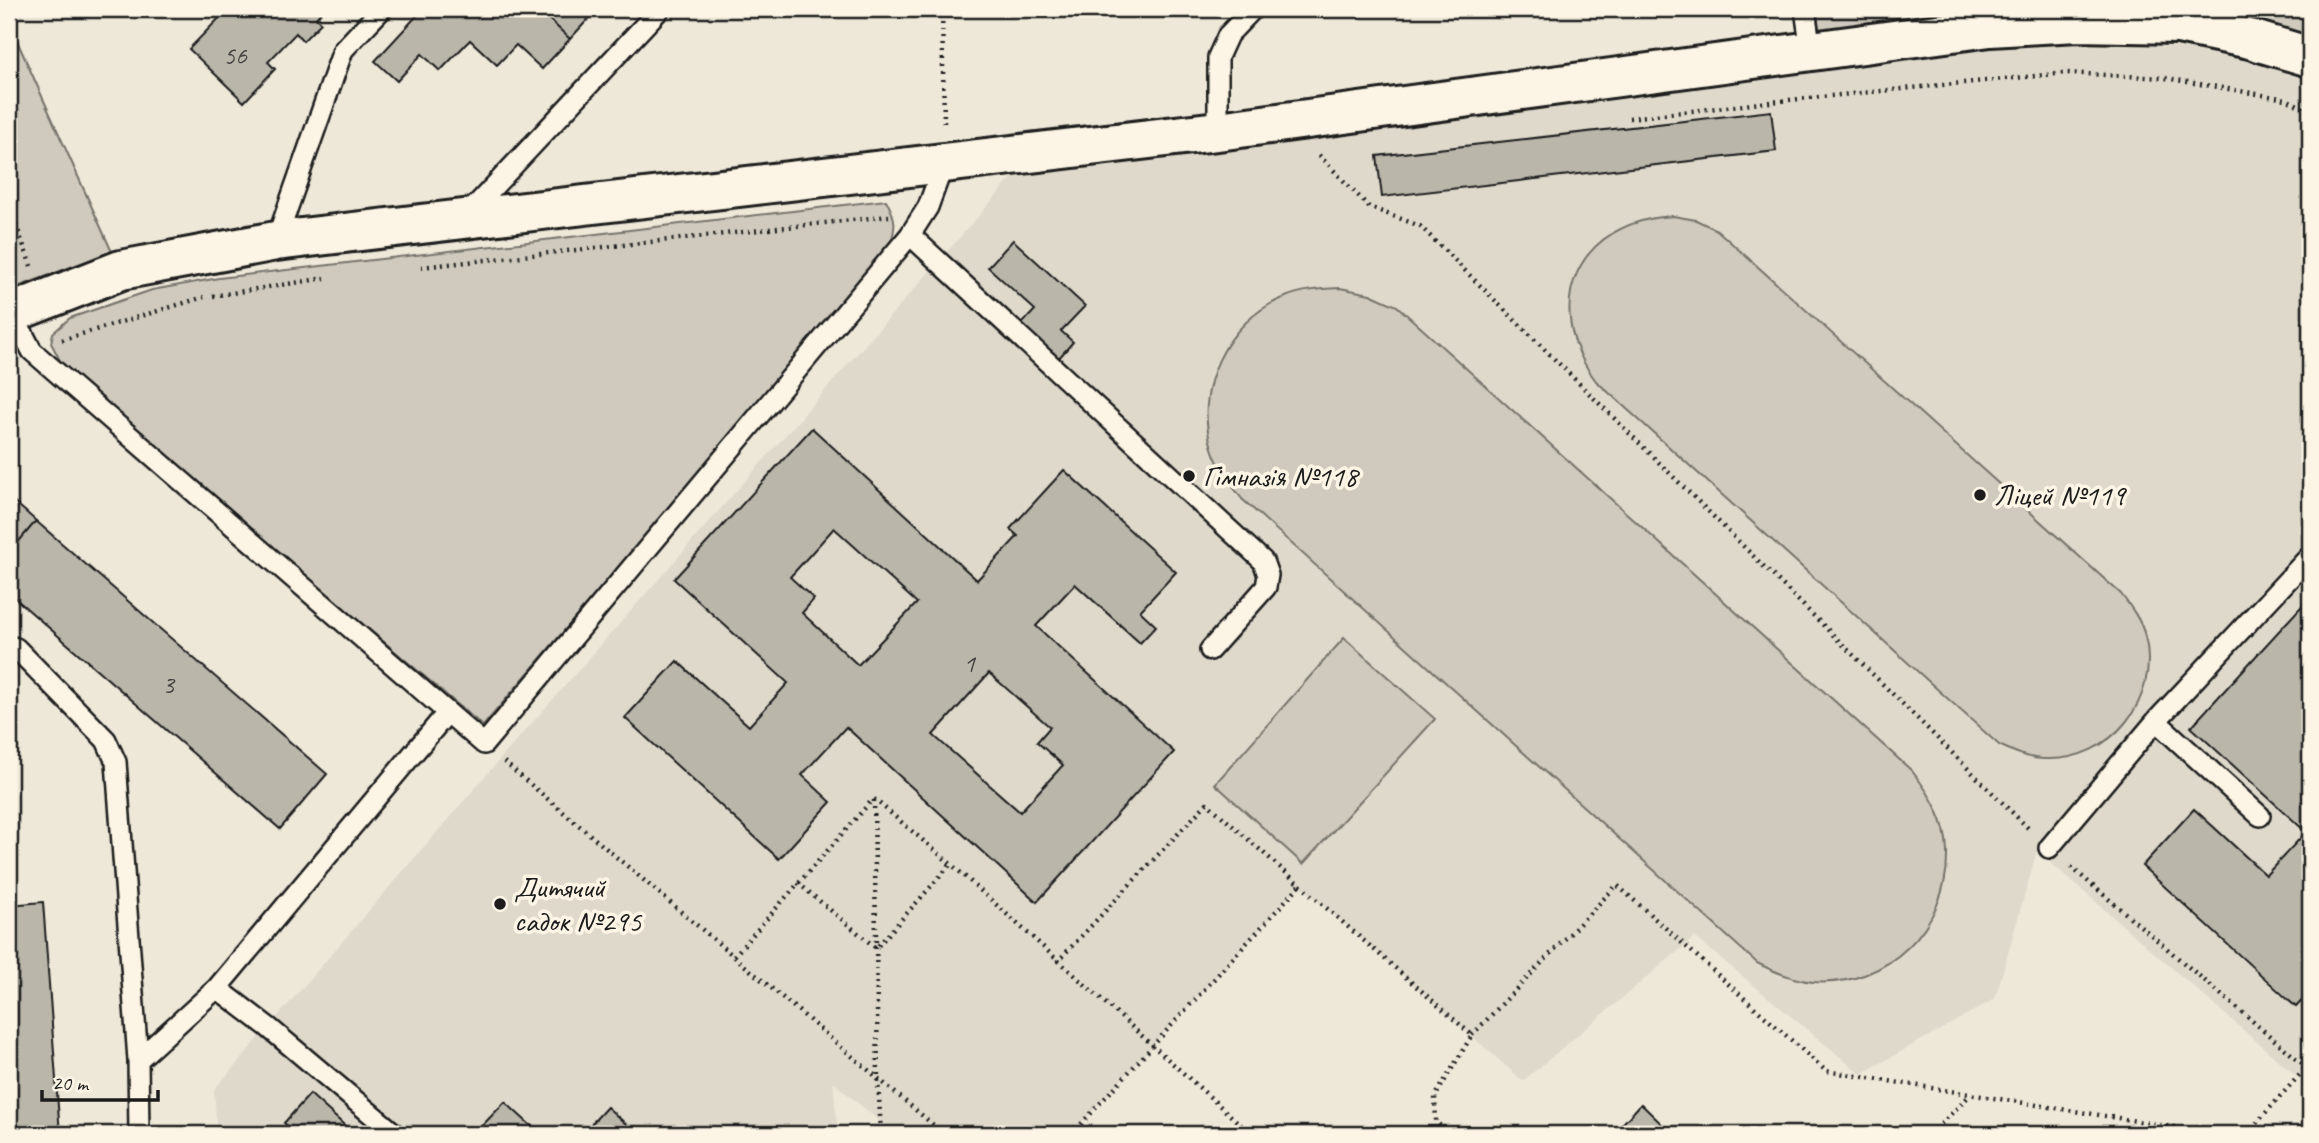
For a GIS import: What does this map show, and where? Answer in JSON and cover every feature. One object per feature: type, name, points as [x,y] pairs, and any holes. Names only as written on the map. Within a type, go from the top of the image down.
[{"type":"street","points":[[21,309],[121,270],[276,241],[1218,131],[1990,27],[2078,22],[2178,24],[2250,39],[2310,57]]},
{"type":"lane","points":[[276,241],[343,50],[382,9]]},
{"type":"lane","points":[[463,219],[660,9]]},
{"type":"lane","points":[[1218,131],[1218,57],[1228,35],[1253,9]]},
{"type":"lane","points":[[1805,9],[1811,51]]},
{"type":"lane","points":[[21,309],[32,351],[484,744],[910,235],[928,207],[944,163]]},
{"type":"lane","points":[[910,235],[1263,561],[1268,575],[1266,587],[1210,650]]},
{"type":"lane","points":[[2049,848],[2156,722],[2310,556]]},
{"type":"lane","points":[[9,646],[16,648],[106,740],[116,762],[138,1060],[139,1134]]},
{"type":"lane","points":[[138,1060],[217,988],[447,713]]},
{"type":"lane","points":[[2156,722],[2260,816]]},
{"type":"lane","points":[[217,988],[268,1027],[395,1134]]},
{"type":"path","points":[[942,9],[944,163]]},
{"type":"path","points":[[1628,118],[2066,73],[2165,78],[2286,99],[2310,111]]},
{"type":"path","points":[[1306,157],[1332,153]]},
{"type":"path","points":[[1319,155],[1369,207],[1420,226],[2049,848],[2309,1067],[2247,1134]]},
{"type":"path","points":[[9,205],[21,309]]},
{"type":"path","points":[[408,268],[895,215],[928,207]]},
{"type":"path","points":[[32,351],[204,297],[338,276]]},
{"type":"path","points":[[484,744],[944,1134]]},
{"type":"path","points":[[734,956],[874,799]]},
{"type":"path","points":[[874,799],[951,864],[1251,1134]]},
{"type":"path","points":[[874,799],[881,1134]]},
{"type":"path","points":[[1058,961],[1207,803],[1472,1035]]},
{"type":"path","points":[[876,948],[951,864]]},
{"type":"path","points":[[798,883],[876,948]]},
{"type":"path","points":[[1072,1134],[1300,885]]},
{"type":"path","points":[[1450,1134],[1436,1122],[1435,1097],[1472,1035],[1617,885],[1826,1072],[2217,1134]]},
{"type":"path","points":[[1931,1134],[1970,1095]]},
{"type":"shaded area","points":[[1817,9],[2039,9],[1819,31]]},
{"type":"shaded area","points":[[2178,9],[2310,9],[2310,38]]},
{"type":"shaded area","points":[[9,23],[112,252],[9,290]]},
{"type":"shaded area","points":[[2077,42],[2176,47],[2240,56],[2310,75],[2310,1088],[2037,851],[1995,999],[1861,1074],[1695,937],[1523,1081],[1300,885],[1071,1134],[895,1134],[833,1082],[838,1134],[217,1134],[214,1090],[481,781],[1019,170],[1903,55]]},
{"type":"shaded area","points":[[886,200],[894,223],[890,247],[483,726],[66,372],[51,343],[53,333],[70,318],[152,290],[219,278]]},
{"type":"shaded area","points":[[1673,216],[1696,220],[1717,230],[2121,594],[2141,625],[2148,659],[2145,682],[2138,703],[2126,722],[2110,738],[2091,750],[2069,757],[2045,759],[2016,753],[1999,745],[1596,381],[1579,352],[1571,324],[1570,297],[1577,272],[1592,250],[1613,233],[1640,221]]},
{"type":"shaded area","points":[[1340,288],[1370,294],[1397,306],[1912,771],[1937,809],[1944,830],[1947,853],[1945,879],[1937,904],[1925,927],[1909,947],[1888,963],[1865,974],[1840,981],[1813,982],[1798,979],[1757,963],[1242,499],[1218,462],[1207,426],[1211,381],[1219,360],[1230,340],[1245,323],[1263,309],[1297,293]]},
{"type":"shaded area","points":[[1344,638],[1435,719],[1303,864],[1215,784]]},
{"type":"building","points":[[228,9],[324,9],[316,18],[321,23],[303,41],[296,33],[268,62],[275,69],[244,102],[189,49]]},
{"type":"building","points":[[423,9],[538,9],[570,39],[542,69],[516,45],[497,65],[470,40],[440,71],[422,54],[397,81],[375,61]]},
{"type":"building","points":[[538,9],[589,9],[594,13],[570,39]]},
{"type":"building","points":[[1771,111],[1776,151],[1382,197],[1377,156]]},
{"type":"building","points":[[1013,240],[1085,306],[1061,331],[1073,342],[1058,359],[1021,325],[1035,310],[988,267]]},
{"type":"building","points":[[812,428],[977,580],[1018,536],[1010,529],[1064,470],[1176,572],[1140,611],[1156,626],[1140,643],[1075,584],[1036,626],[1174,752],[1037,902],[846,727],[802,775],[831,802],[779,859],[625,718],[677,661],[749,726],[788,683],[674,579]],"holes":[[[834,528],[917,603],[858,665],[802,613],[814,599],[790,577]],[[989,673],[1050,727],[1037,742],[1063,765],[1020,812],[933,735]]]},
{"type":"building","points":[[9,497],[36,521],[9,553]]},
{"type":"building","points":[[36,521],[327,774],[280,829],[9,593],[9,553]]},
{"type":"building","points":[[2310,597],[2310,718],[2303,726],[2310,733],[2310,992],[2296,1007],[2142,866],[2194,809],[2266,875],[2306,832],[2191,727]]},
{"type":"building","points":[[43,902],[60,1134],[9,1134],[9,905]]},
{"type":"building","points":[[310,1094],[354,1134],[297,1134],[284,1123]]},
{"type":"building","points":[[505,1102],[540,1134],[474,1134]]},
{"type":"building","points":[[1641,1104],[1672,1134],[1613,1134]]},
{"type":"building","points":[[607,1107],[637,1134],[582,1134]]},
{"type":"place","name":"Гімназія №118","points":[[1189,476]]},
{"type":"place","name":"Ліцей №119","points":[[1980,495]]},
{"type":"place","name":"Дитячий садок №295","points":[[500,904]]}]
